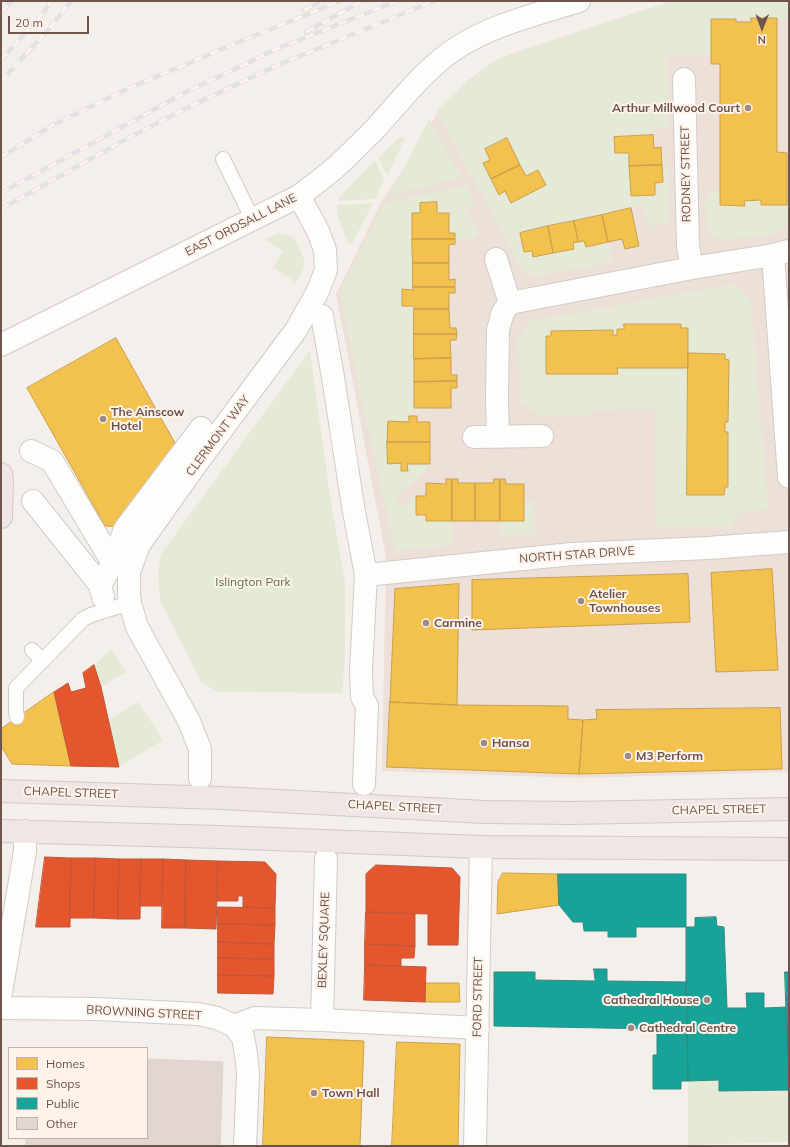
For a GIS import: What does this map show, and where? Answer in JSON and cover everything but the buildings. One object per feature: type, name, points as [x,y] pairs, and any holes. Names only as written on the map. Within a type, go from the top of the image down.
[{"type":"highway","points":[[1,474],[1,517]]},
{"type":"highway","name":"CHAPEL STREET","points":[[1,791],[222,798],[485,812],[570,813],[789,809]]},
{"type":"highway","points":[[1,831],[220,836],[481,847],[789,849]]},
{"type":"street","name":"EAST ORDSALL LANE","points":[[1,345],[299,196],[335,168],[373,130],[409,90],[438,62],[457,48],[478,36],[505,25],[579,1]]},
{"type":"street","name":"RODNEY STREET","points":[[684,79],[688,246],[692,268]]},
{"type":"street","name":"CLERMONT WAY","points":[[200,778],[200,749],[189,721],[137,627],[130,603],[129,572],[139,545],[296,330],[317,293],[326,270],[325,250],[318,231],[299,196]]},
{"type":"street","points":[[498,436],[498,330],[503,312],[510,302],[781,253],[789,477]]},
{"type":"street","points":[[496,259],[510,302]]},
{"type":"street","points":[[322,316],[335,385],[353,506],[366,575],[362,660],[362,697],[367,706],[364,784]]},
{"type":"street","points":[[33,501],[102,592],[125,529],[201,428]]},
{"type":"street","points":[[474,437],[542,436]]},
{"type":"street","points":[[31,451],[52,461],[113,563]]},
{"type":"street","name":"NORTH STAR DRIVE","points":[[366,575],[572,554],[708,548],[789,542]]},
{"type":"street","points":[[1,994],[25,851],[25,831]]},
{"type":"street","name":"FORD STREET","points":[[475,1146],[481,847]]},
{"type":"street","name":"BEXLEY SQUARE","points":[[322,1020],[326,859]]},
{"type":"street","name":"BROWNING STREET","points":[[1,994],[97,1009],[198,1014],[218,1018],[234,1026]]},
{"type":"street","points":[[245,1146],[248,1074],[243,1037],[234,1026],[255,1018],[478,1028]]},
{"type":"lane","points":[[223,159],[253,220]]},
{"type":"lane","points":[[17,717],[16,688],[84,619],[130,603]]},
{"type":"lane","points":[[32,650],[43,661]]},
{"type":"shaded area","points":[[674,1],[789,1],[789,772],[577,778],[382,771],[386,557],[336,294],[381,203],[421,142],[441,106],[469,80],[491,63],[511,54]]},
{"type":"green space","points":[[674,1],[789,1],[789,19],[711,19],[711,56],[667,56],[668,129],[653,129],[653,135],[614,137],[615,153],[629,153],[631,196],[655,195],[655,183],[663,182],[662,165],[669,165],[669,222],[648,226],[644,206],[520,233],[524,252],[532,251],[534,257],[574,250],[573,243],[584,241],[586,246],[608,242],[612,262],[535,277],[521,269],[437,113],[441,106],[491,63],[511,54]],"holes":[[[507,138],[526,176],[538,171],[546,185],[511,203],[505,191],[499,195],[483,163],[490,160],[485,149]]]},
{"type":"green space","points":[[429,119],[462,178],[390,195]]},
{"type":"green space","points":[[400,137],[405,138],[387,176],[378,158]]},
{"type":"green space","points":[[375,160],[384,180],[375,199],[338,201],[341,195]]},
{"type":"green space","points":[[466,186],[475,203],[465,209],[480,234],[476,236],[475,239],[455,239],[455,233],[449,233],[449,213],[437,213],[437,202],[420,203],[420,213],[412,214],[413,290],[402,289],[402,306],[414,306],[414,408],[433,408],[434,411],[410,411],[409,422],[388,422],[388,464],[401,463],[401,471],[407,471],[407,464],[430,464],[430,466],[395,499],[402,508],[415,495],[416,515],[426,515],[452,521],[452,545],[395,551],[340,293],[385,203]]},
{"type":"green space","points":[[710,191],[720,191],[721,205],[744,206],[744,201],[761,200],[761,205],[789,205],[787,224],[782,230],[772,234],[724,240],[715,238],[708,232],[707,225],[705,198]]},
{"type":"green space","points":[[373,203],[352,244],[348,244],[338,216],[337,205]]},
{"type":"green space","points":[[278,233],[294,237],[304,259],[304,268],[296,283],[273,267],[283,251],[265,239]]},
{"type":"green space","points":[[734,284],[751,300],[768,510],[740,511],[731,527],[655,527],[655,409],[591,410],[590,416],[536,417],[536,413],[520,402],[518,338],[532,321]],"holes":[[[624,324],[688,328],[688,353],[725,354],[725,359],[729,360],[728,422],[725,422],[725,432],[728,432],[728,487],[725,487],[724,495],[687,495],[688,368],[617,368],[617,374],[546,374],[546,336],[551,336],[551,331],[582,331],[617,335],[624,329]]]},
{"type":"green space","name":"Islington Park","points":[[310,350],[330,496],[345,583],[345,655],[342,693],[219,692],[202,683],[160,601],[158,574],[161,554]]},
{"type":"green space","points":[[534,501],[535,534],[500,538],[500,521],[524,521],[524,502]]},
{"type":"green space","points":[[111,649],[126,672],[101,687],[94,665]]},
{"type":"green space","points":[[138,702],[163,740],[119,767],[108,720]]},
{"type":"green space","points":[[719,1080],[719,1091],[789,1090],[789,1142],[688,1145],[688,1081]]},
{"type":"railway","points":[[1,12],[12,1]]},
{"type":"railway","points":[[1,60],[39,18],[52,1]]},
{"type":"railway","points":[[1,81],[49,29],[71,1]]},
{"type":"railway","points":[[304,10],[322,1]]},
{"type":"railway","points":[[1,157],[53,125],[127,89],[340,1]]},
{"type":"railway","points":[[306,32],[362,1]]},
{"type":"railway","points":[[1,193],[188,91],[274,50],[397,1]]},
{"type":"railway","points":[[1,209],[130,137],[197,103],[278,65],[434,1]]},
{"type":"place","name":"Arthur Millwood Court","points":[[748,108]]},
{"type":"place","name":"The Ainscow Hotel","points":[[103,419]]},
{"type":"place","name":"Atelier Townhouses","points":[[581,601]]},
{"type":"place","name":"Carmine","points":[[426,623]]},
{"type":"place","name":"Hansa","points":[[484,743]]},
{"type":"place","name":"M3 Perform","points":[[628,756]]},
{"type":"place","name":"Cathedral House","points":[[707,1000]]},
{"type":"place","name":"Cathedral Centre","points":[[631,1028]]},
{"type":"place","name":"Town Hall","points":[[314,1093]]}]
